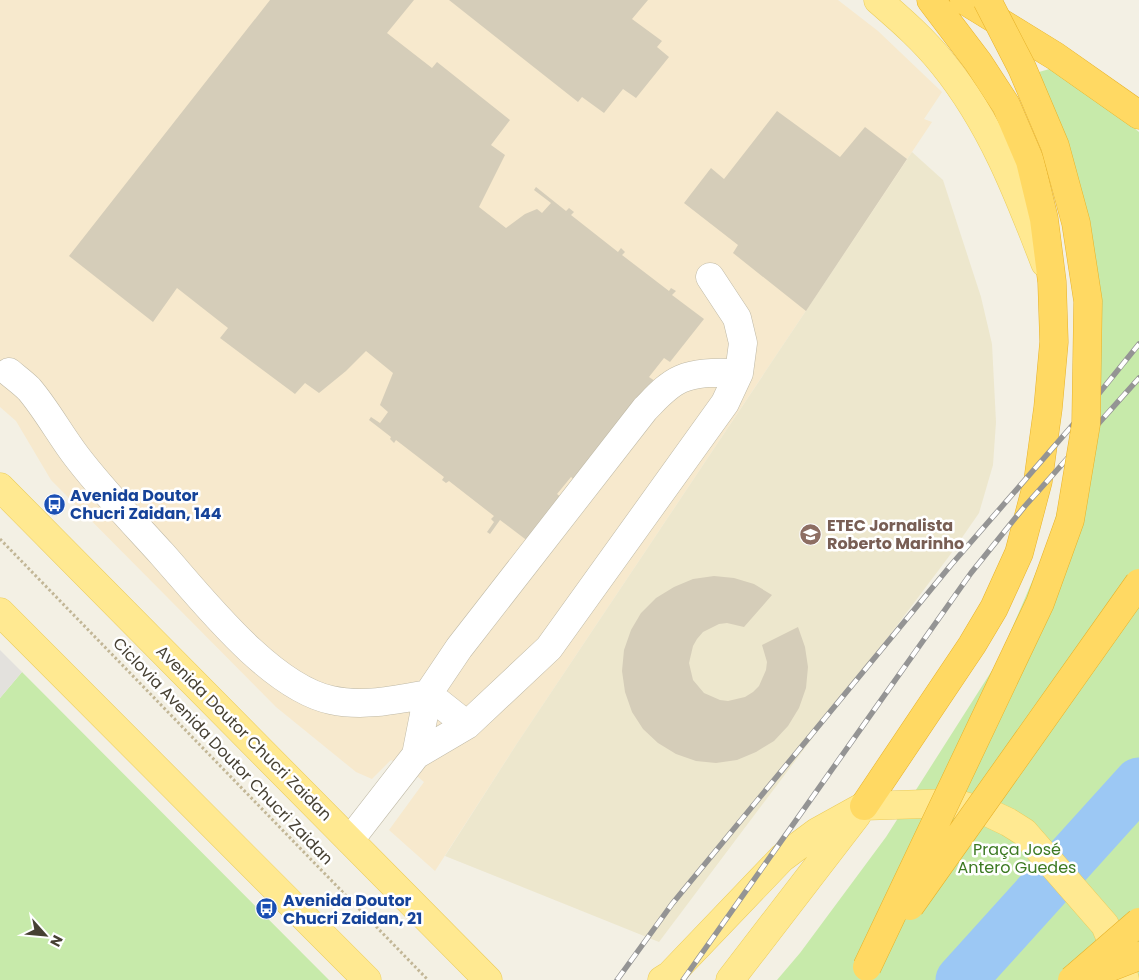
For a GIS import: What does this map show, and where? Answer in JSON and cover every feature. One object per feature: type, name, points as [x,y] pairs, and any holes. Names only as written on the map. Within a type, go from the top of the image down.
[{"type":"highway","points":[[864,806],[972,645],[994,608],[1019,553],[1038,481],[1048,408],[1054,342],[1052,282],[1044,219],[1030,161],[1006,105],[978,62],[930,0]]},
{"type":"highway","points":[[964,0],[1055,56],[1139,115]]},
{"type":"highway","points":[[862,973],[1040,603],[1070,520],[1086,424],[1088,301],[1076,223],[1055,146],[1022,68],[987,0]]},
{"type":"highway","points":[[862,973],[1139,583]]},
{"type":"highway","points":[[1072,980],[1139,922]]},
{"type":"highway","points":[[1077,980],[1139,956]]},
{"type":"main road","points":[[878,0],[904,22],[943,64],[974,107],[1001,156],[1052,282]]},
{"type":"main road","name":"Avenida Doutor Chucri Zaidan","points":[[0,487],[488,980]]},
{"type":"main road","points":[[0,612],[366,980]]},
{"type":"main road","points":[[662,980],[670,976],[782,858],[816,832],[864,806],[954,804],[989,813],[1024,832],[1106,925],[1126,980]]},
{"type":"main road","points":[[730,980],[864,806]]},
{"type":"lane","points":[[350,840],[416,755],[466,725],[549,648],[725,402],[739,373],[743,343],[737,318],[710,277]]},
{"type":"lane","points":[[9,372],[28,388],[37,399],[77,457],[111,497],[226,625],[278,675],[303,690],[329,700],[357,704],[428,694],[466,725]]},
{"type":"lane","points":[[416,755],[428,694],[459,648],[645,409],[662,392],[681,379],[705,373],[739,373]]},
{"type":"path","name":"Ciclovia Avenida Doutor Chucri Zaidan","points":[[0,538],[428,980]]},
{"type":"shaded area","points":[[0,0],[838,0],[878,31],[942,92],[924,119],[932,122],[516,745],[435,871],[389,830],[424,782],[406,767],[391,760],[372,779],[356,772],[276,707],[51,480],[16,421],[0,407]]},
{"type":"shaded area","name":"ETEC Jornalista Roberto Marinho","points":[[912,152],[943,180],[981,297],[992,344],[996,422],[993,465],[979,513],[950,555],[659,942],[445,856],[516,745]]},
{"type":"shaded area","points":[[0,650],[22,672],[0,698]]},
{"type":"green space","name":"Praça José Antero Guedes","points":[[1060,66],[1139,132],[1139,980],[777,980],[800,953],[886,837],[998,661],[1049,542],[1071,459],[1082,368],[1076,259],[1039,72]]},
{"type":"green space","points":[[22,672],[329,980],[0,980],[0,698]]},
{"type":"building","points":[[270,0],[414,0],[387,33],[432,68],[437,62],[510,120],[491,145],[505,155],[479,207],[506,228],[525,214],[537,209],[542,213],[551,203],[534,190],[536,187],[566,211],[569,208],[574,212],[571,215],[618,252],[621,248],[625,252],[622,255],[669,291],[671,288],[676,291],[672,295],[704,319],[670,362],[664,358],[649,377],[655,381],[577,482],[571,477],[557,494],[562,498],[529,542],[500,520],[490,534],[487,532],[494,522],[491,519],[494,516],[449,481],[446,483],[442,480],[444,477],[396,440],[394,443],[390,439],[391,437],[369,420],[371,417],[380,423],[388,412],[380,405],[393,373],[366,351],[346,371],[319,393],[305,383],[295,394],[220,338],[228,328],[177,288],[153,322],[69,256]]},
{"type":"building","points":[[449,0],[648,0],[632,19],[662,41],[657,47],[669,57],[636,98],[623,89],[604,113],[582,97],[578,102]]},
{"type":"building","points":[[777,111],[840,157],[865,127],[907,159],[806,311],[733,253],[738,245],[684,203],[711,168],[724,179]]},
{"type":"building","points":[[714,576],[734,578],[754,584],[772,595],[744,627],[727,623],[719,624],[703,632],[697,639],[693,646],[689,663],[693,680],[704,693],[720,700],[728,701],[745,697],[753,692],[759,686],[766,670],[767,662],[762,645],[798,627],[805,647],[808,667],[806,688],[799,708],[788,726],[774,741],[756,752],[737,760],[716,763],[696,761],[676,754],[658,743],[643,729],[632,712],[625,692],[622,671],[624,650],[631,630],[641,613],[656,598],[674,587],[693,579]]},
{"type":"waterway","points":[[961,980],[1139,783]]},
{"type":"railway","points":[[617,980],[672,904],[951,565],[1084,412],[1139,344]]},
{"type":"railway","points":[[683,980],[971,573],[1025,506],[1139,378]]},
{"type":"place","name":"Avenida Doutor Chucri Zaidan, 144","points":[[54,504]]},
{"type":"place","name":"ETEC Jornalista Roberto Marinho","points":[[811,534]]},
{"type":"place","name":"Avenida Doutor Chucri Zaidan, 21","points":[[267,909]]}]
